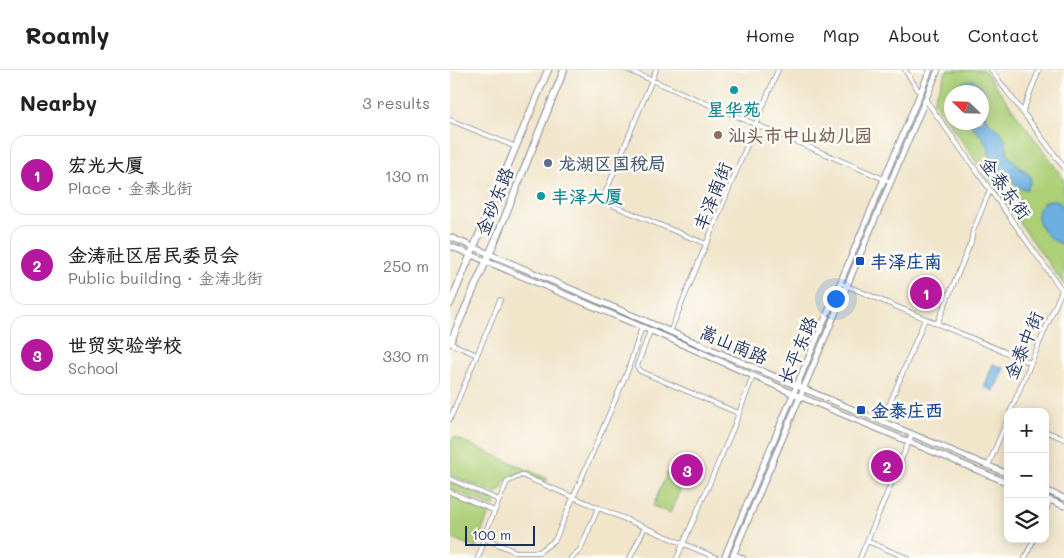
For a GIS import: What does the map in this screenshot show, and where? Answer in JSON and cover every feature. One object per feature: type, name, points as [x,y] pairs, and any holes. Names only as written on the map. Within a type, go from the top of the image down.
[{"type":"main road","name":"金砂东路","points":[[450,304],[548,70]]},
{"type":"main road","name":"金砂东路","points":[[450,343],[489,254],[564,70]]},
{"type":"street","points":[[628,70],[891,182]]},
{"type":"street","points":[[656,70],[602,201],[706,244]]},
{"type":"street","name":"丰泽南街","points":[[670,332],[778,70]]},
{"type":"street","points":[[905,70],[920,93]]},
{"type":"street","name":"长平东路","points":[[724,558],[930,70]]},
{"type":"street","name":"长平东路","points":[[733,556],[938,70]]},
{"type":"street","points":[[991,70],[1064,167]]},
{"type":"street","points":[[1023,111],[1039,70]]},
{"type":"street","name":"金泰东街","points":[[925,99],[1063,291]]},
{"type":"street","points":[[450,120],[516,147]]},
{"type":"street","points":[[937,324],[972,242],[973,231],[990,190]]},
{"type":"street","name":"嵩山南路","points":[[450,238],[1004,472]]},
{"type":"street","name":"嵩山南路","points":[[450,246],[801,397],[1004,481]]},
{"type":"street","points":[[840,283],[1031,363]]},
{"type":"street","name":"金泰中街","points":[[1012,408],[1063,291]]},
{"type":"street","points":[[450,419],[500,300]]},
{"type":"street","points":[[882,422],[925,319]]},
{"type":"street","points":[[483,538],[516,552],[539,552],[555,540],[627,372],[642,327]]},
{"type":"street","points":[[650,331],[637,366],[640,371],[738,413]]},
{"type":"street","points":[[450,343],[477,355]]},
{"type":"street","points":[[677,558],[733,429],[752,376]]},
{"type":"street","points":[[988,466],[1004,428]]},
{"type":"street","points":[[1049,433],[1064,439]]},
{"type":"street","points":[[860,558],[912,434]]},
{"type":"street","points":[[478,558],[483,538],[506,482],[521,475],[717,558]]},
{"type":"street","points":[[450,479],[499,500]]},
{"type":"street","points":[[450,492],[494,511]]},
{"type":"street","points":[[1049,492],[1064,498]]},
{"type":"street","points":[[1049,499],[1064,506]]},
{"type":"street","points":[[571,558],[580,550],[598,508]]},
{"type":"street","points":[[630,558],[644,527]]},
{"type":"street","points":[[867,541],[907,558]]},
{"type":"street","points":[[1026,558],[1032,543]]},
{"type":"street","points":[[539,552],[541,558]]},
{"type":"street","points":[[733,556],[743,558]]},
{"type":"green space","points":[[947,70],[984,70],[1064,179],[1064,207],[1054,200],[1042,203],[1058,242],[1064,245],[1064,285],[954,130],[976,130],[984,139],[994,162],[1026,171],[1020,168],[1008,155],[1004,138],[1000,131],[989,123],[989,85],[944,85],[944,116],[933,101]]},
{"type":"green space","points":[[454,437],[548,479],[546,482],[520,473],[505,480],[501,489],[496,493],[450,475],[450,441]]},
{"type":"green space","points":[[667,473],[684,481],[670,513],[653,506]]},
{"type":"green space","points":[[450,482],[494,501],[494,506],[450,489]]},
{"type":"green space","points":[[450,496],[487,512],[488,516],[475,548],[450,537]]},
{"type":"water","points":[[973,80],[980,85],[959,85]]},
{"type":"water","points":[[989,123],[1000,131],[1005,139],[1008,155],[1020,168],[1030,175],[1031,181],[1027,189],[1021,189],[993,162],[984,139],[976,130],[989,130]]},
{"type":"water","points":[[1050,200],[1056,200],[1064,207],[1064,245],[1049,237],[1041,228],[1039,222],[1038,212],[1040,207]]},
{"type":"water","points":[[993,364],[1004,368],[994,391],[984,387]]},
{"type":"place","name":"星华苑","points":[[734,90]]},
{"type":"place","name":"汕头市中山幼儿园","points":[[718,135]]},
{"type":"place","name":"龙湖区国税局","points":[[548,163]]},
{"type":"place","name":"丰泽大厦","points":[[541,196]]},
{"type":"place","name":"丰泽庄南","points":[[860,261]]},
{"type":"place","name":"宏光大厦","points":[[926,293]]},
{"type":"place","name":"金泰庄西","points":[[861,410]]},
{"type":"place","name":"金涛社区居民委员会","points":[[887,466]]},
{"type":"place","name":"世贸实验学校","points":[[687,470]]}]
